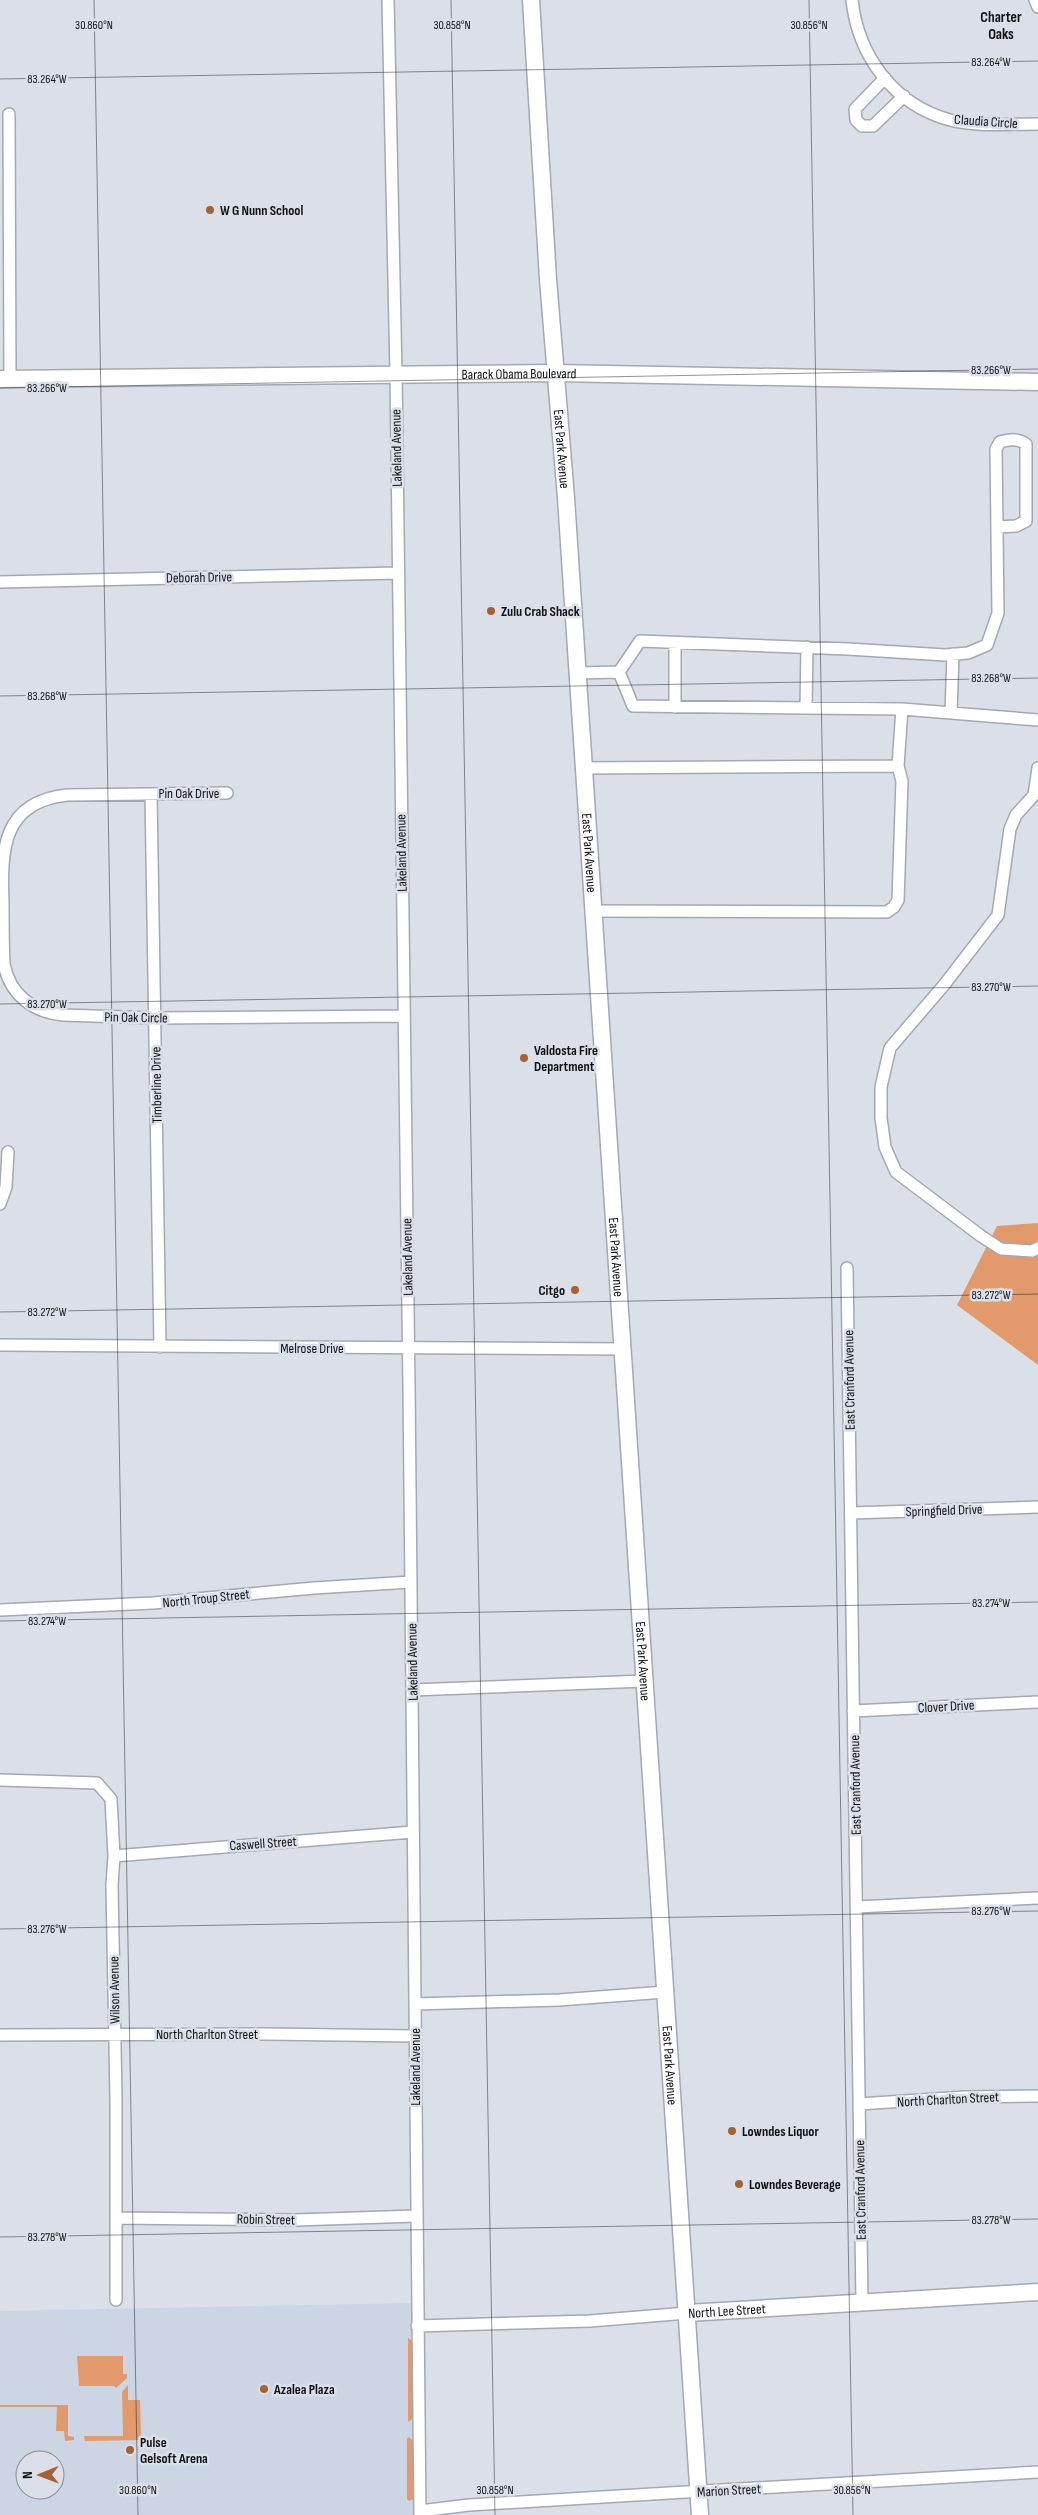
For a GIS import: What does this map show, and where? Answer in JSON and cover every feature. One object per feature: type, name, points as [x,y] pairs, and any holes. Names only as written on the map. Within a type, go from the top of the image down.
[{"type":"main road","name":"East Park Avenue","points":[[531,0],[700,2515]]},
{"type":"main road","name":"Barack Obama Boulevard","points":[[5,378],[555,373],[1038,382]]},
{"type":"main road","name":"North Lee Street","points":[[687,2313],[1038,2292]]},
{"type":"street","name":"Lakeland Avenue","points":[[388,0],[396,373],[420,2513]]},
{"type":"street","name":"Claudia Circle","points":[[852,0],[856,27],[862,41],[874,64],[893,89],[933,114],[950,120],[972,123],[1038,124]]},
{"type":"street","points":[[1036,0],[1038,7]]},
{"type":"street","points":[[885,78],[855,109],[858,123],[862,126],[873,126],[904,96]]},
{"type":"street","points":[[5,378],[9,114]]},
{"type":"street","points":[[997,527],[1016,526],[1026,521],[1026,444],[1022,441],[1008,439],[1000,442],[996,449],[998,614],[987,645],[968,653],[953,654],[640,641],[632,650],[620,672],[633,706],[806,707],[902,710],[1038,720]]},
{"type":"street","name":"Deborah Drive","points":[[0,582],[398,573]]},
{"type":"street","points":[[675,643],[675,706]]},
{"type":"street","points":[[806,707],[807,648]]},
{"type":"street","points":[[951,713],[953,654]]},
{"type":"street","points":[[577,673],[620,672]]},
{"type":"street","points":[[593,911],[887,912],[894,907],[898,900],[902,780],[898,766],[902,710]]},
{"type":"street","points":[[584,768],[898,766]]},
{"type":"street","points":[[1038,768],[1034,796],[1016,815],[1010,829],[998,915],[944,985],[890,1048],[881,1087],[881,1118],[885,1147],[896,1172],[1001,1249],[1032,1252],[1038,1248]]},
{"type":"street","name":"Pin Oak Drive","points":[[151,794],[227,793]]},
{"type":"street","name":"Pin Oak Circle","points":[[151,794],[67,795],[43,799],[18,817],[6,838],[2,868],[4,964],[11,985],[24,1000],[32,1007],[51,1014],[155,1018],[403,1016]]},
{"type":"street","name":"Timberline Drive","points":[[151,794],[160,1346]]},
{"type":"street","points":[[0,1204],[6,1187],[8,1152]]},
{"type":"street","name":"East Cranford Avenue","points":[[847,1268],[862,2302]]},
{"type":"street","name":"Melrose Drive","points":[[0,1345],[623,1349]]},
{"type":"street","name":"Springfield Drive","points":[[851,1513],[1038,1507]]},
{"type":"street","name":"North Troup Street","points":[[0,1610],[153,1603],[304,1589],[411,1582]]},
{"type":"street","points":[[412,1690],[645,1680]]},
{"type":"street","name":"Clover Drive","points":[[853,1711],[1038,1702]]},
{"type":"street","name":"Wilson Avenue","points":[[0,1780],[97,1783],[111,1799],[114,1856],[112,1885],[117,2218],[116,2300]]},
{"type":"street","name":"Caswell Street","points":[[114,1856],[413,1832]]},
{"type":"street","points":[[857,1907],[1038,1898]]},
{"type":"street","points":[[415,2004],[559,2000],[665,1992]]},
{"type":"street","name":"North Charlton Street","points":[[0,2035],[265,2034],[415,2036]]},
{"type":"street","name":"North Charlton Street","points":[[859,2104],[964,2096],[1038,2096]]},
{"type":"street","name":"Robin Street","points":[[117,2218],[294,2220],[416,2216]]},
{"type":"street","name":"North Lee Street","points":[[417,2326],[590,2322],[687,2313]]},
{"type":"street","name":"Marion Street","points":[[420,2513],[469,2505],[1038,2472]]},
{"type":"shaded area","points":[[1038,1223],[1038,1365],[957,1305],[997,1226]]},
{"type":"shaded area","points":[[413,2303],[413,2515],[0,2515],[0,2311]]},
{"type":"shaded area","points":[[408,2338],[413,2342],[414,2418],[408,2422]]},
{"type":"shaded area","points":[[77,2356],[123,2356],[123,2374],[127,2374],[127,2378],[116,2388],[114,2386],[79,2386]]},
{"type":"shaded area","points":[[128,2385],[128,2400],[140,2400],[141,2435],[143,2435],[143,2440],[85,2441],[84,2436],[123,2436],[122,2392]]},
{"type":"shaded area","points":[[0,2405],[68,2405],[68,2436],[74,2437],[74,2440],[65,2441],[64,2431],[56,2431],[57,2407],[0,2407]]},
{"type":"shaded area","points":[[409,2437],[414,2442],[413,2499],[409,2501],[407,2499],[407,2439]]},
{"type":"place","name":"W G Nunn School","points":[[210,210]]},
{"type":"place","name":"Zulu Crab Shack","points":[[491,611]]},
{"type":"place","name":"Valdosta Fire Department","points":[[524,1058]]},
{"type":"place","name":"Citgo","points":[[575,1290]]},
{"type":"place","name":"Lowndes Liquor","points":[[732,2131]]},
{"type":"place","name":"Lowndes Beverage","points":[[739,2184]]},
{"type":"place","name":"Azalea Plaza","points":[[264,2389]]},
{"type":"place","name":"Pulse Gelsoft Arena","points":[[130,2450]]},
{"type":"district","name":"Charter Oaks","points":[[1001,26]]}]
